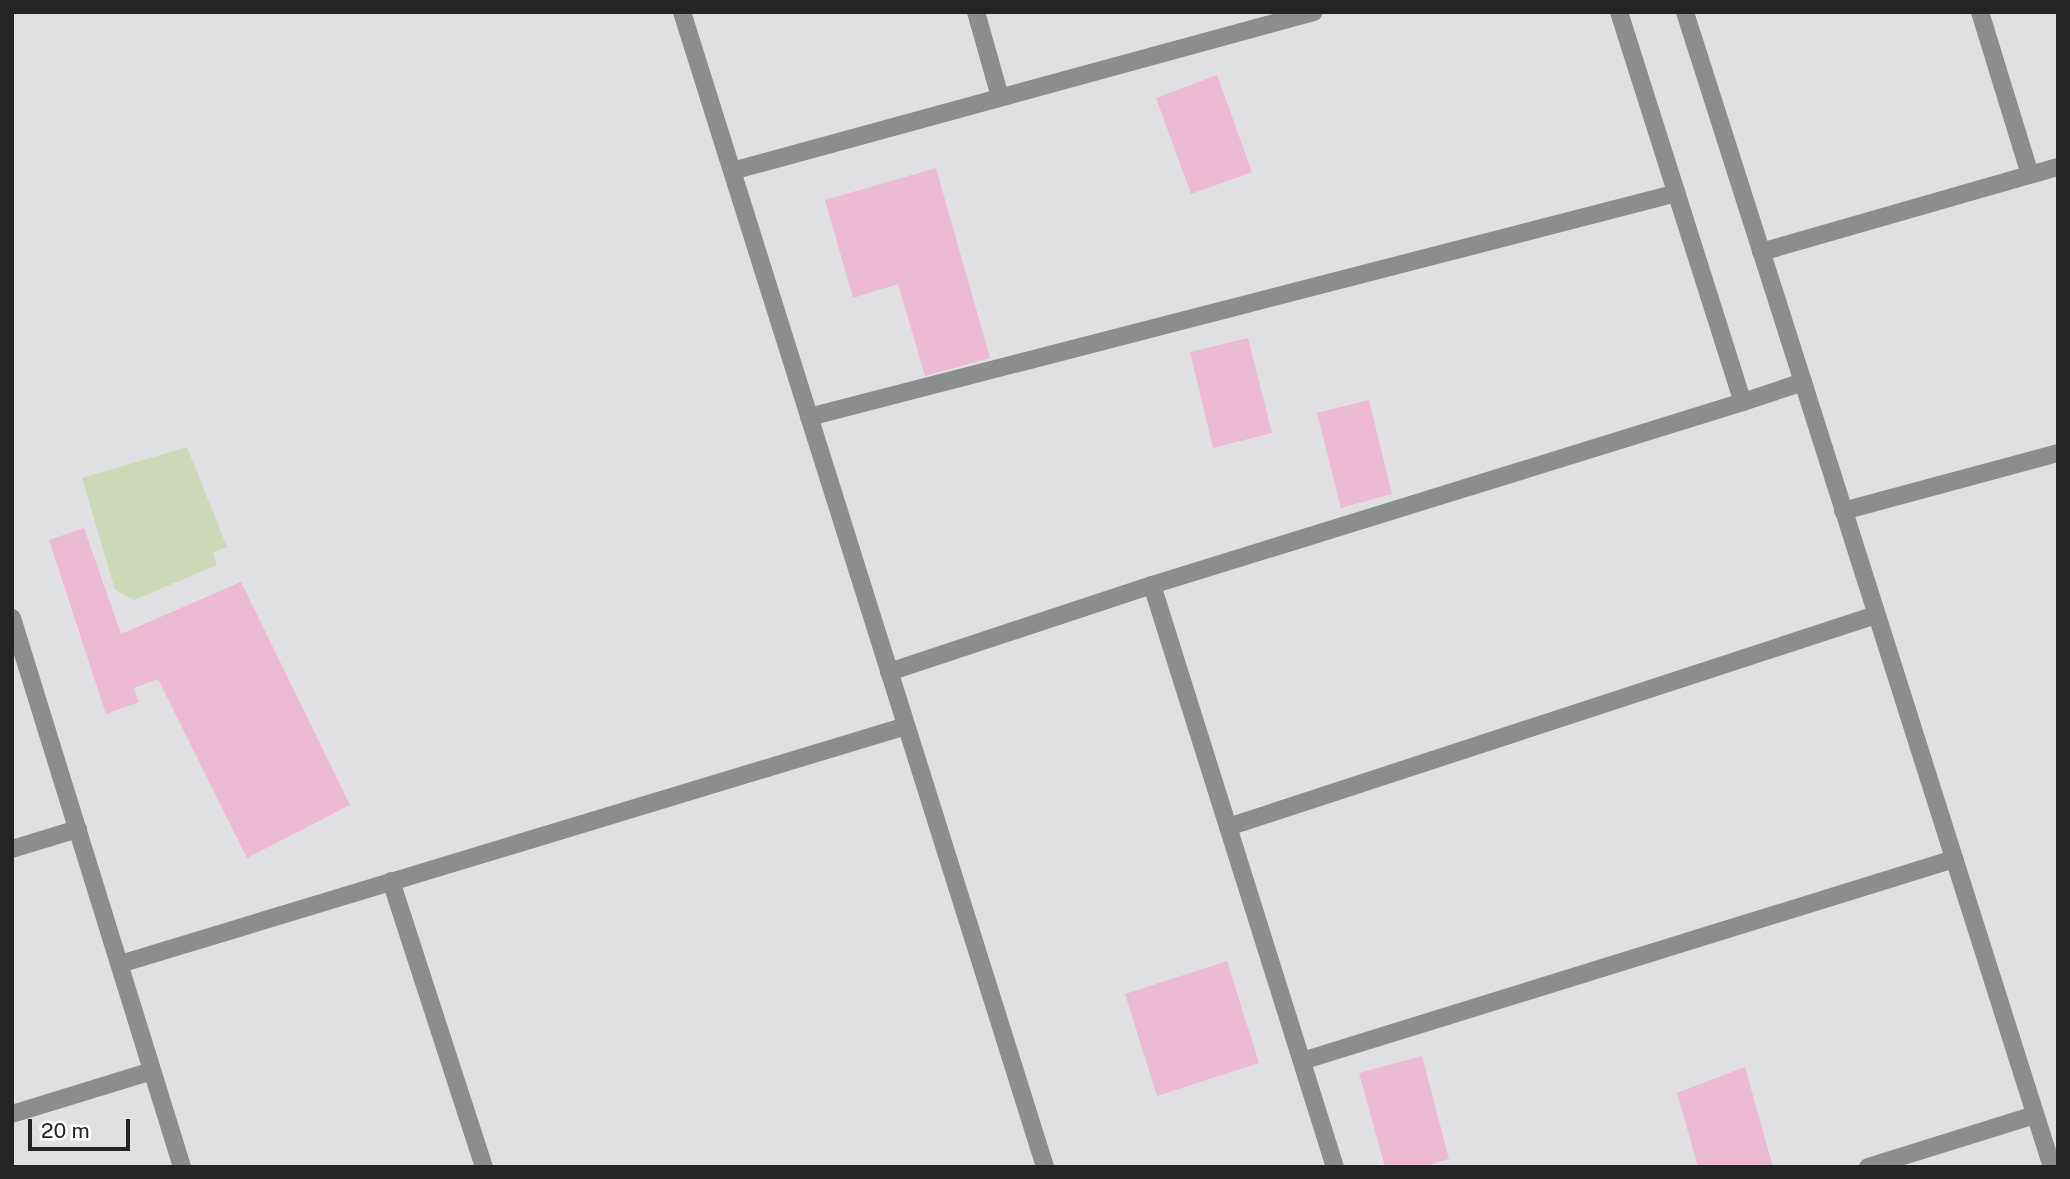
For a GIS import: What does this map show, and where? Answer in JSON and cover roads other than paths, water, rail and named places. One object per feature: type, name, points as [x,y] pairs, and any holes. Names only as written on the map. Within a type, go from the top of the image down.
[{"type":"street","points":[[682,12],[1045,1167]]},
{"type":"street","points":[[976,12],[1000,97]]},
{"type":"street","points":[[732,171],[1314,12]]},
{"type":"street","points":[[1619,12],[1743,402]]},
{"type":"street","points":[[1685,12],[2052,1167]]},
{"type":"street","points":[[1980,12],[2031,175]]},
{"type":"street","points":[[1761,252],[2058,167]]},
{"type":"street","points":[[809,417],[1676,193]]},
{"type":"street","points":[[889,672],[1152,585],[1803,382]]},
{"type":"street","points":[[1843,511],[2058,453]]},
{"type":"street","points":[[1152,585],[1335,1167]]},
{"type":"street","points":[[1228,827],[1876,615]]},
{"type":"street","points":[[12,618],[182,1167]]},
{"type":"street","points":[[120,964],[906,726]]},
{"type":"street","points":[[12,849],[78,829]]},
{"type":"street","points":[[1302,1061],[1954,859]]},
{"type":"street","points":[[391,881],[484,1167]]},
{"type":"street","points":[[12,1114],[152,1071]]},
{"type":"street","points":[[1868,1167],[2035,1115]]}]
